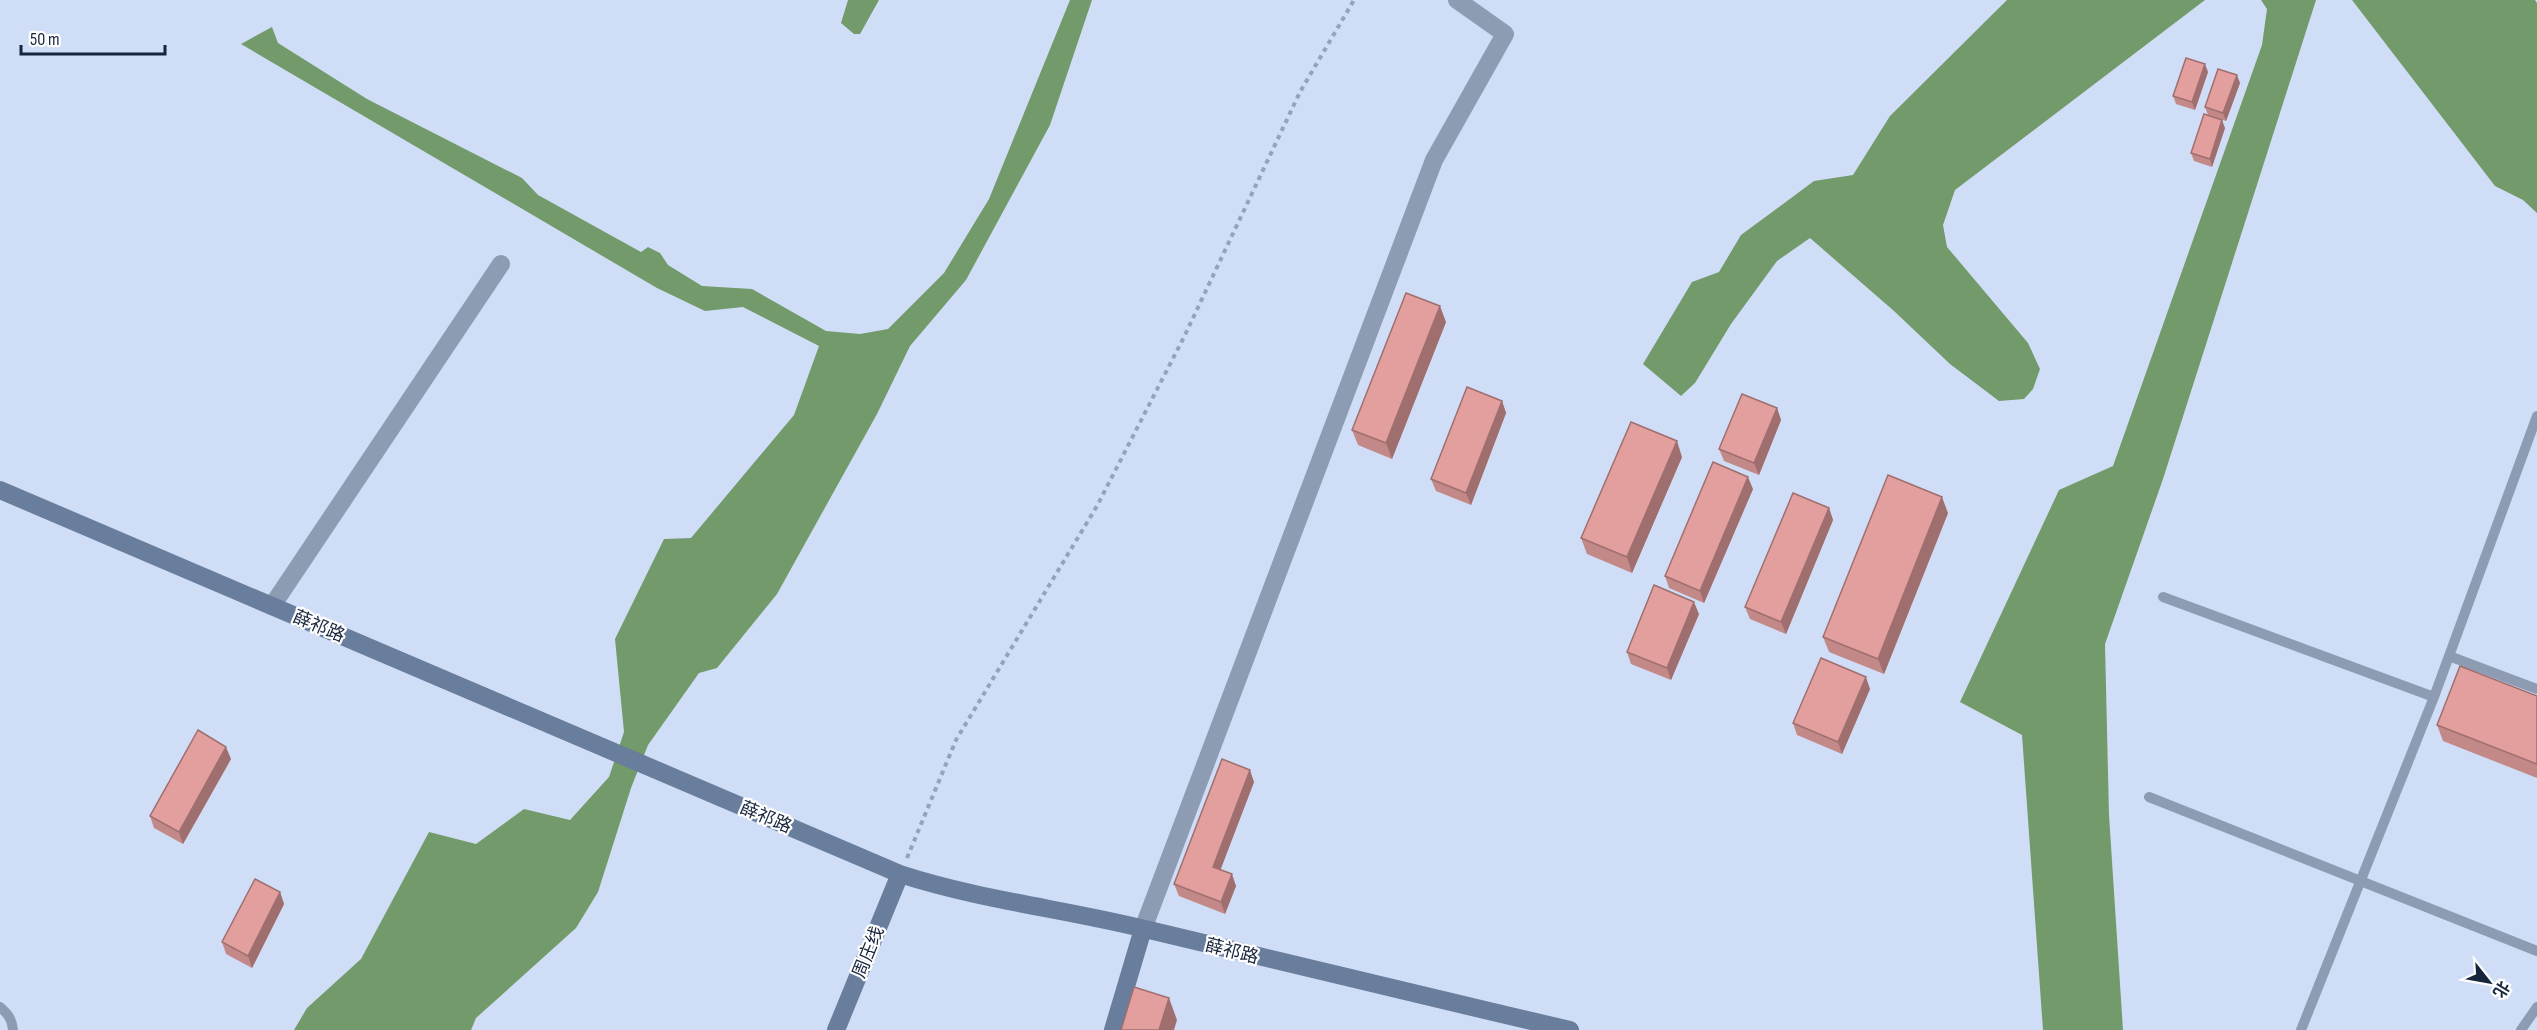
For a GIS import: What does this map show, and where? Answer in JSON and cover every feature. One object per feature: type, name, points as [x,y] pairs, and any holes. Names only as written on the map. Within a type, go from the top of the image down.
[{"type":"street","points":[[1113,1030],[1143,928],[1434,160],[1505,34],[1457,0]]},
{"type":"street","points":[[272,606],[501,264]]},
{"type":"street","name":"薛祁路","points":[[0,490],[900,874],[935,885],[1143,928],[1258,958],[1570,1030]]},
{"type":"street","name":"周庄线","points":[[836,1030],[900,874]]},
{"type":"lane","points":[[2301,1030],[2434,696],[2537,416]]},
{"type":"lane","points":[[2163,597],[2434,696]]},
{"type":"lane","points":[[2449,656],[2537,689]]},
{"type":"lane","points":[[2149,797],[2537,951]]},
{"type":"lane","points":[[0,1006],[8,1013],[13,1030]]},
{"type":"lane","points":[[2521,1030],[2537,1007]]},
{"type":"path","points":[[900,874],[956,740],[1096,506],[1184,337],[1300,92],[1354,0]]},
{"type":"shaded area","points":[[848,0],[879,0],[860,34],[854,34],[841,23]]},
{"type":"shaded area","points":[[1070,0],[1092,0],[1050,125],[966,280],[910,346],[877,414],[777,594],[717,668],[699,673],[648,745],[631,788],[598,892],[576,928],[476,1018],[471,1030],[294,1030],[307,1008],[361,959],[429,832],[476,844],[524,809],[570,820],[609,777],[624,732],[615,639],[664,539],[691,538],[794,415],[819,346],[743,307],[705,311],[657,288],[241,44],[272,27],[278,43],[367,99],[522,178],[538,195],[641,252],[648,247],[660,253],[668,265],[702,286],[752,289],[826,331],[860,334],[888,329],[944,273],[989,199]]},
{"type":"shaded area","points":[[2007,0],[2205,0],[1955,190],[1943,225],[1947,247],[2028,343],[2040,369],[2033,389],[2024,399],[1999,401],[1950,364],[1894,311],[1810,238],[1777,261],[1731,324],[1695,383],[1681,396],[1643,364],[1692,282],[1719,272],[1741,235],[1814,181],[1853,175],[1890,116]]},
{"type":"shaded area","points":[[2261,0],[2316,0],[2163,479],[2105,644],[2109,815],[2123,1030],[2043,1030],[2022,735],[1960,702],[2059,490],[2113,466],[2262,45],[2267,9]]},
{"type":"shaded area","points":[[2352,0],[2535,0],[2537,3],[2537,213],[2523,200],[2495,186]]},
{"type":"building","points":[[2186,58],[2205,64],[2192,102],[2173,96]]},
{"type":"building","points":[[2218,69],[2237,75],[2223,113],[2205,107]]},
{"type":"building","points":[[2204,114],[2222,120],[2210,159],[2191,153]]},
{"type":"building","points":[[1406,293],[1440,306],[1386,443],[1352,430]]},
{"type":"building","points":[[1467,387],[1502,401],[1466,493],[1431,479]]},
{"type":"building","points":[[1742,394],[1777,408],[1754,463],[1719,449]]},
{"type":"building","points":[[1631,422],[1677,441],[1627,557],[1581,538]]},
{"type":"building","points":[[1713,462],[1748,477],[1700,591],[1665,576]]},
{"type":"building","points":[[1888,475],[1942,497],[1878,659],[1823,637]]},
{"type":"building","points":[[1793,493],[1829,508],[1781,622],[1745,607]]},
{"type":"building","points":[[1654,585],[1694,602],[1667,668],[1627,652]]},
{"type":"building","points":[[1821,658],[1866,677],[1838,742],[1793,723]]},
{"type":"building","points":[[2460,666],[2537,696],[2537,764],[2437,725]]},
{"type":"building","points":[[198,730],[226,747],[179,832],[150,816]]},
{"type":"building","points":[[1222,759],[1250,770],[1213,867],[1232,874],[1221,902],[1174,884]]},
{"type":"building","points":[[255,879],[280,892],[248,956],[222,942]]},
{"type":"building","points":[[1134,987],[1169,998],[1159,1030],[1121,1030]]}]
